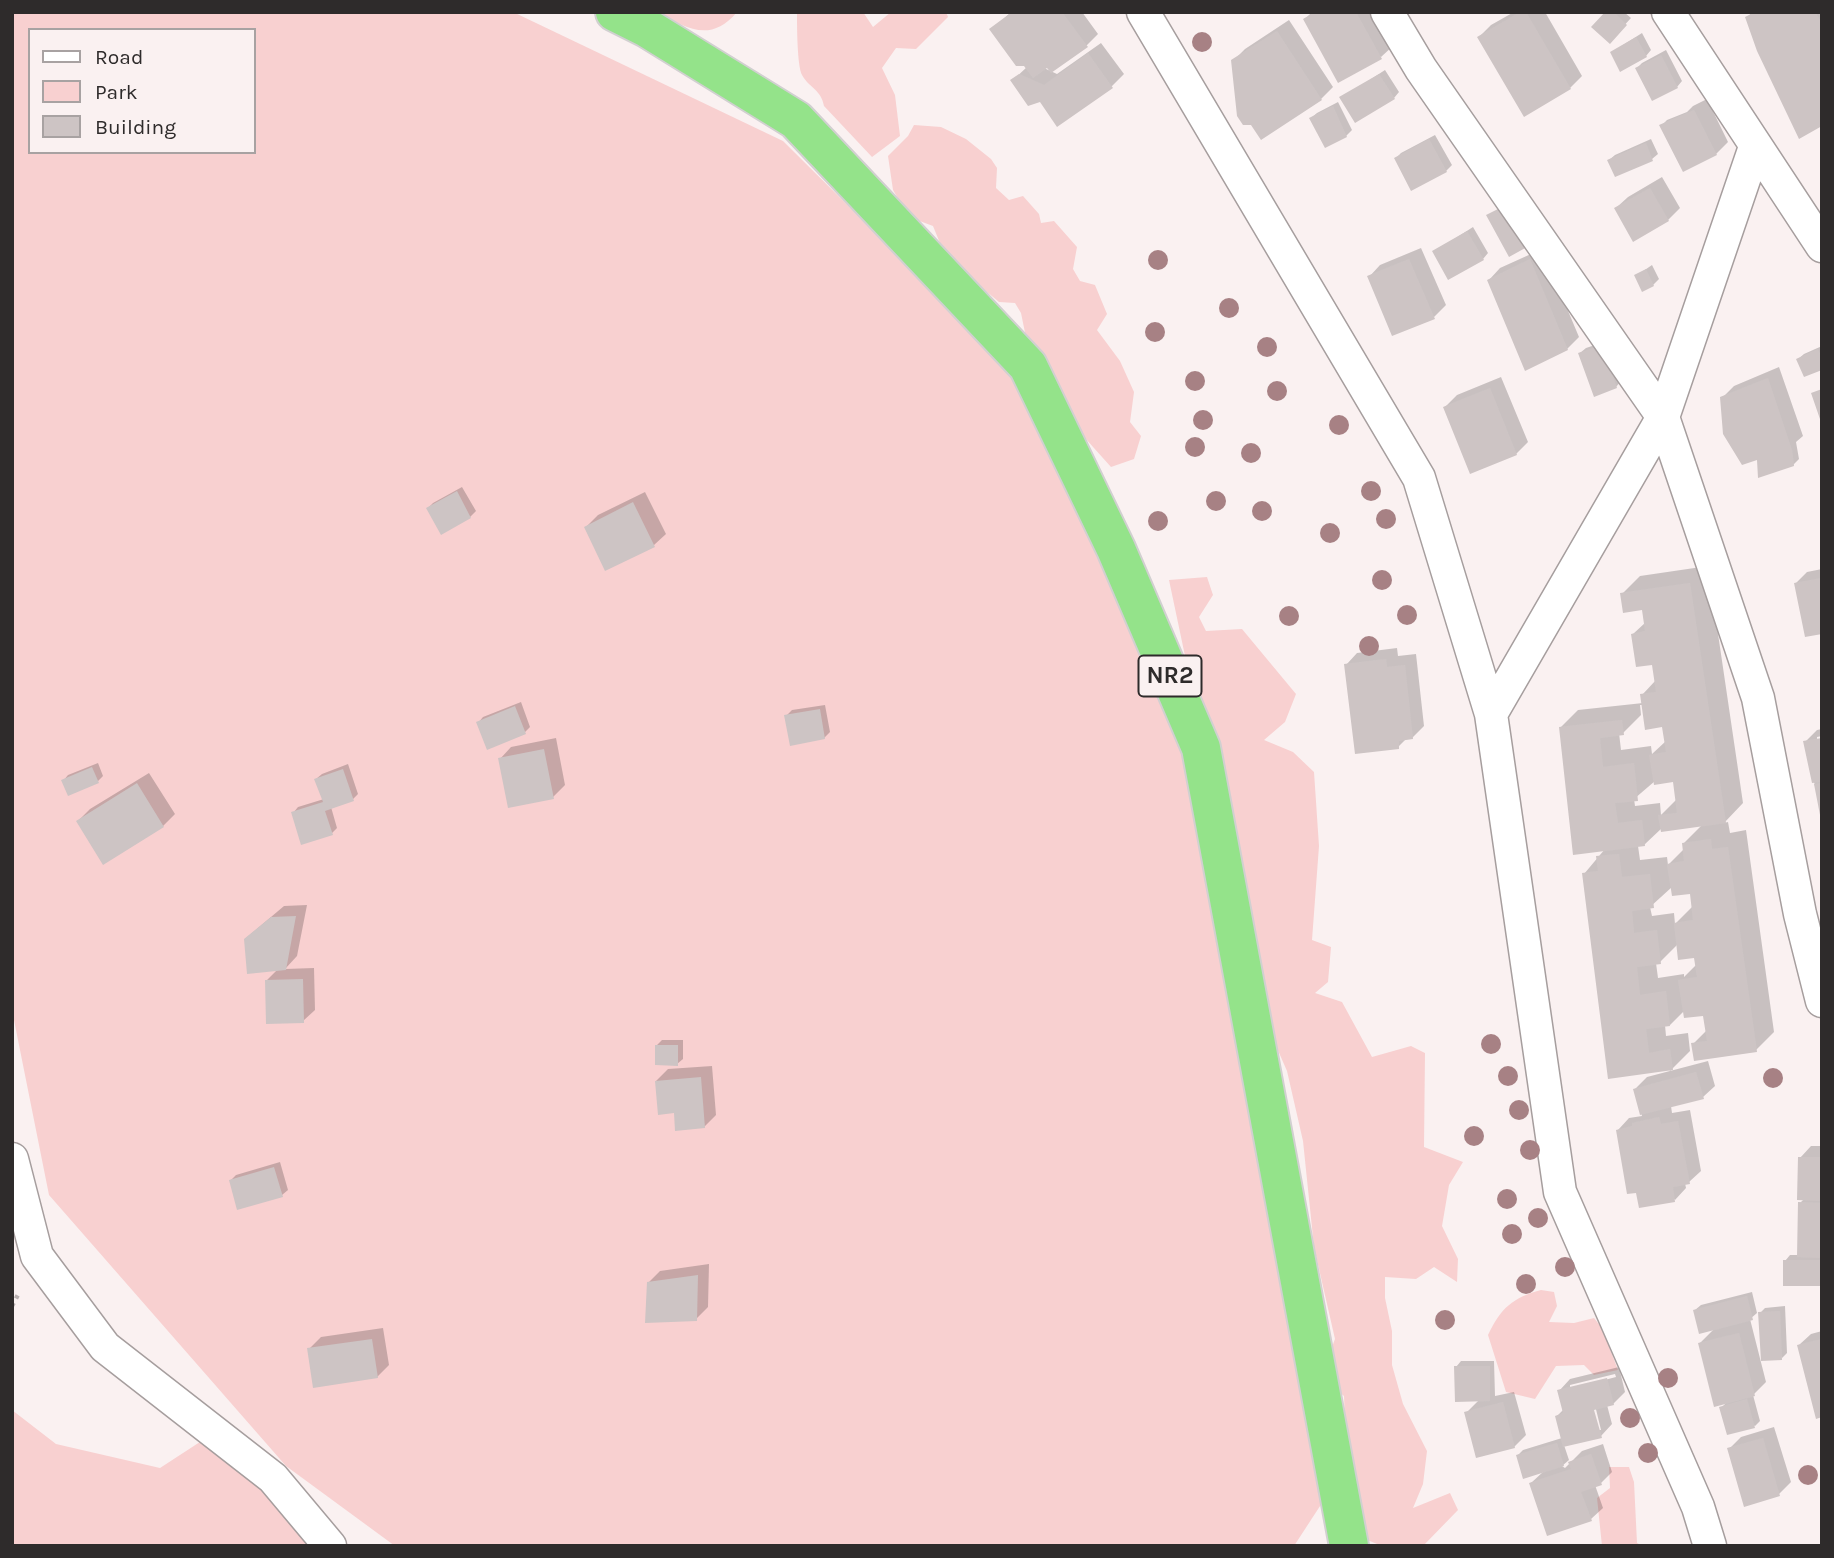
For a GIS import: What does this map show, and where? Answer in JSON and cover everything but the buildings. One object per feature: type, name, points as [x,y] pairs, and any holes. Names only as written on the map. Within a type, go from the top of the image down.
[{"type":"highway","name":"NR2","points":[[615,12],[647,28],[796,120],[1027,366],[1116,549],[1201,748],[1349,1546]]},
{"type":"street","points":[[1143,12],[1419,478],[1491,714],[1560,1192],[1698,1507],[1710,1546]]},
{"type":"street","points":[[1387,12],[1421,69],[1663,417],[1758,698],[1800,914],[1822,1002]]},
{"type":"street","points":[[1668,12],[1822,246]]},
{"type":"street","points":[[1491,714],[1663,417],[1755,147]]},
{"type":"street","points":[[12,1158],[37,1256],[105,1347],[273,1478],[330,1546]]},
{"type":"green space","points":[[12,12],[513,12],[783,141],[1024,380],[1191,749],[1322,1503],[1294,1546],[395,1546],[286,1466],[49,1195],[12,1010]]},
{"type":"green space","points":[[657,12],[737,12],[718,27],[698,30],[678,24]]},
{"type":"green space","points":[[797,12],[863,12],[873,27],[891,12],[946,12],[948,17],[916,49],[896,48],[882,68],[895,95],[900,136],[872,157],[824,106],[818,92],[802,75],[798,44]]},
{"type":"green space","points":[[914,125],[941,127],[966,139],[991,159],[997,168],[996,188],[1009,200],[1023,196],[1039,214],[1041,223],[1054,221],[1077,247],[1073,269],[1080,281],[1095,285],[1107,314],[1097,330],[1120,361],[1134,392],[1130,422],[1141,436],[1134,459],[1111,467],[1076,428],[1030,357],[1021,313],[1015,303],[999,302],[946,258],[933,226],[909,217],[893,190],[888,156],[908,136]]},
{"type":"green space","points":[[1207,577],[1213,595],[1199,617],[1206,631],[1242,629],[1296,694],[1285,722],[1264,740],[1293,752],[1314,772],[1319,846],[1312,940],[1331,947],[1328,982],[1315,993],[1342,1002],[1372,1057],[1411,1046],[1425,1053],[1424,1147],[1463,1162],[1449,1185],[1442,1226],[1458,1259],[1457,1282],[1434,1267],[1416,1279],[1385,1277],[1385,1298],[1392,1331],[1392,1365],[1403,1404],[1427,1451],[1423,1484],[1413,1508],[1450,1493],[1458,1510],[1424,1545],[1382,1546],[1360,1537],[1347,1473],[1344,1396],[1333,1387],[1326,1363],[1335,1339],[1314,1247],[1303,1141],[1287,1071],[1259,1007],[1169,580]]},
{"type":"green space","points":[[1541,1290],[1554,1292],[1557,1306],[1549,1322],[1574,1323],[1594,1318],[1602,1328],[1618,1370],[1594,1375],[1584,1365],[1556,1366],[1535,1399],[1506,1392],[1488,1335],[1508,1305]]},
{"type":"green space","points":[[12,1410],[56,1444],[160,1468],[203,1440],[268,1485],[319,1546],[12,1546]]},
{"type":"green space","points":[[1609,1467],[1629,1467],[1634,1482],[1637,1543],[1643,1546],[1602,1546],[1597,1498],[1610,1488]]}]
